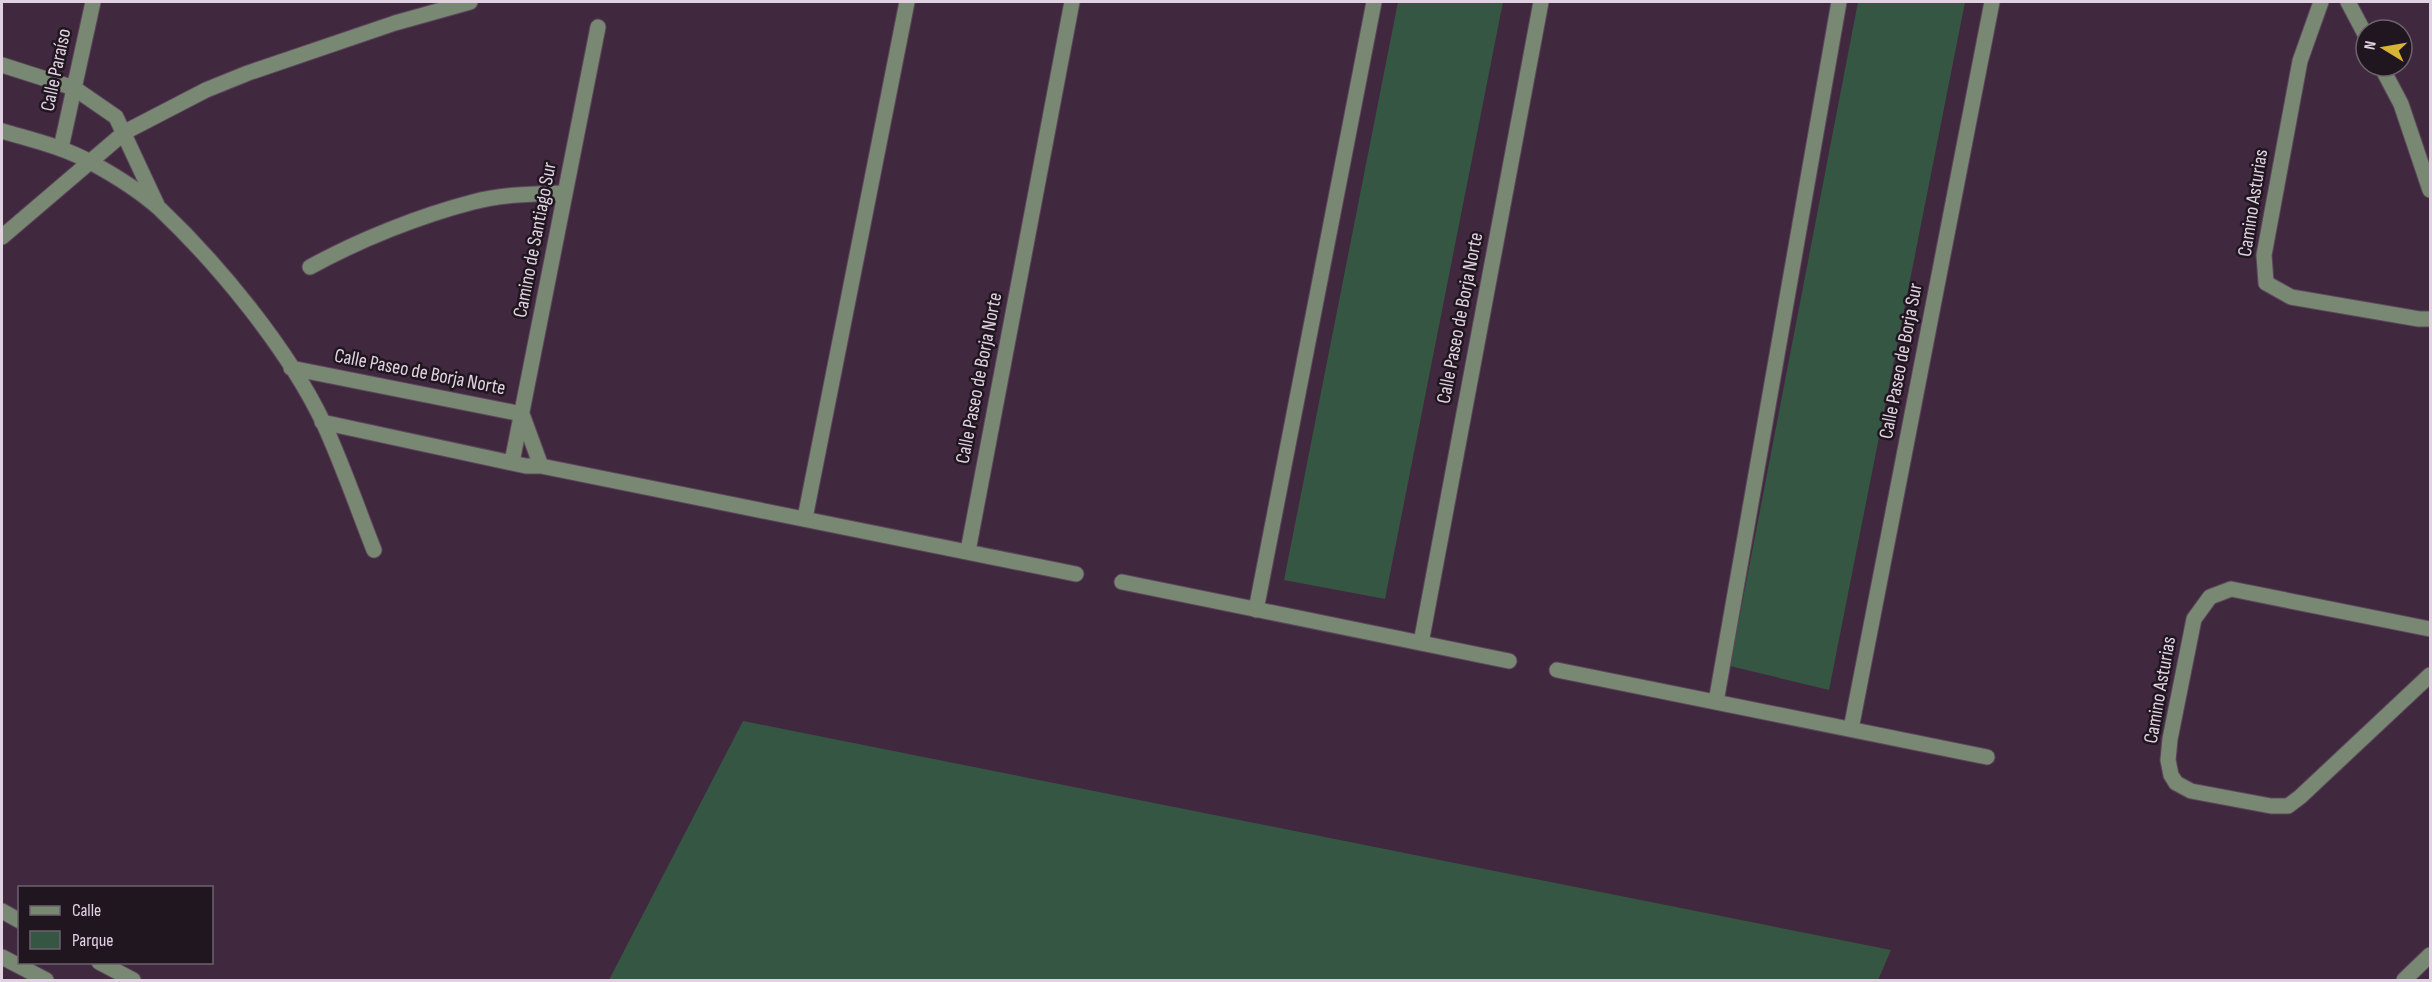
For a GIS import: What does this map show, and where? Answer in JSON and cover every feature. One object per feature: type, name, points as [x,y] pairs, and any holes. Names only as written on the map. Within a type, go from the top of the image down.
[{"type":"street","name":"Calle Paraíso","points":[[61,148],[93,2]]},
{"type":"street","points":[[2,237],[125,132],[206,90],[248,73],[394,23],[470,2]]},
{"type":"street","points":[[805,518],[907,2]]},
{"type":"street","name":"Calle Paseo de Borja Norte","points":[[968,551],[1072,2]]},
{"type":"street","points":[[1256,609],[1374,2]]},
{"type":"street","name":"Calle Paseo de Borja Norte","points":[[1421,643],[1541,2]]},
{"type":"street","points":[[1716,702],[1839,2]]},
{"type":"street","name":"Calle Paseo de Borja Sur","points":[[1851,729],[1992,2]]},
{"type":"street","name":"Camino Asturias","points":[[2321,2],[2300,61],[2264,255],[2266,283],[2291,297],[2430,319]]},
{"type":"street","points":[[2348,2],[2356,18]]},
{"type":"street","name":"Camino de Santiago Sur","points":[[512,462],[598,27]]},
{"type":"street","points":[[2,65],[74,88],[116,117],[125,132],[158,207]]},
{"type":"street","points":[[2387,78],[2401,104],[2430,190]]},
{"type":"street","points":[[2,131],[61,148],[92,162],[158,207],[246,305],[291,368],[322,422],[374,550]]},
{"type":"street","points":[[310,267],[351,244],[474,201],[519,195],[565,193]]},
{"type":"street","name":"Calle Paseo de Borja Norte","points":[[291,368],[522,414],[541,466]]},
{"type":"street","points":[[322,422],[526,466],[541,466],[1076,573]]},
{"type":"street","points":[[1122,582],[1509,661]]},
{"type":"street","name":"Camino Asturias","points":[[2430,628],[2231,589],[2220,591],[2210,597],[2194,620],[2170,739],[2168,760],[2171,775],[2176,783],[2191,791],[2271,806],[2288,806],[2430,675]]},
{"type":"street","points":[[1557,670],[1987,757]]},
{"type":"street","points":[[2,911],[18,920]]},
{"type":"street","points":[[2404,981],[2430,955]]},
{"type":"street","points":[[2,957],[46,981]]},
{"type":"street","points":[[101,964],[133,981]]},
{"type":"green space","points":[[1398,2],[1503,2],[1385,599],[1284,580]]},
{"type":"green space","points":[[1858,2],[1965,2],[1829,690],[1730,666]]},
{"type":"green space","points":[[743,721],[1891,950],[1878,980],[609,980]]}]
